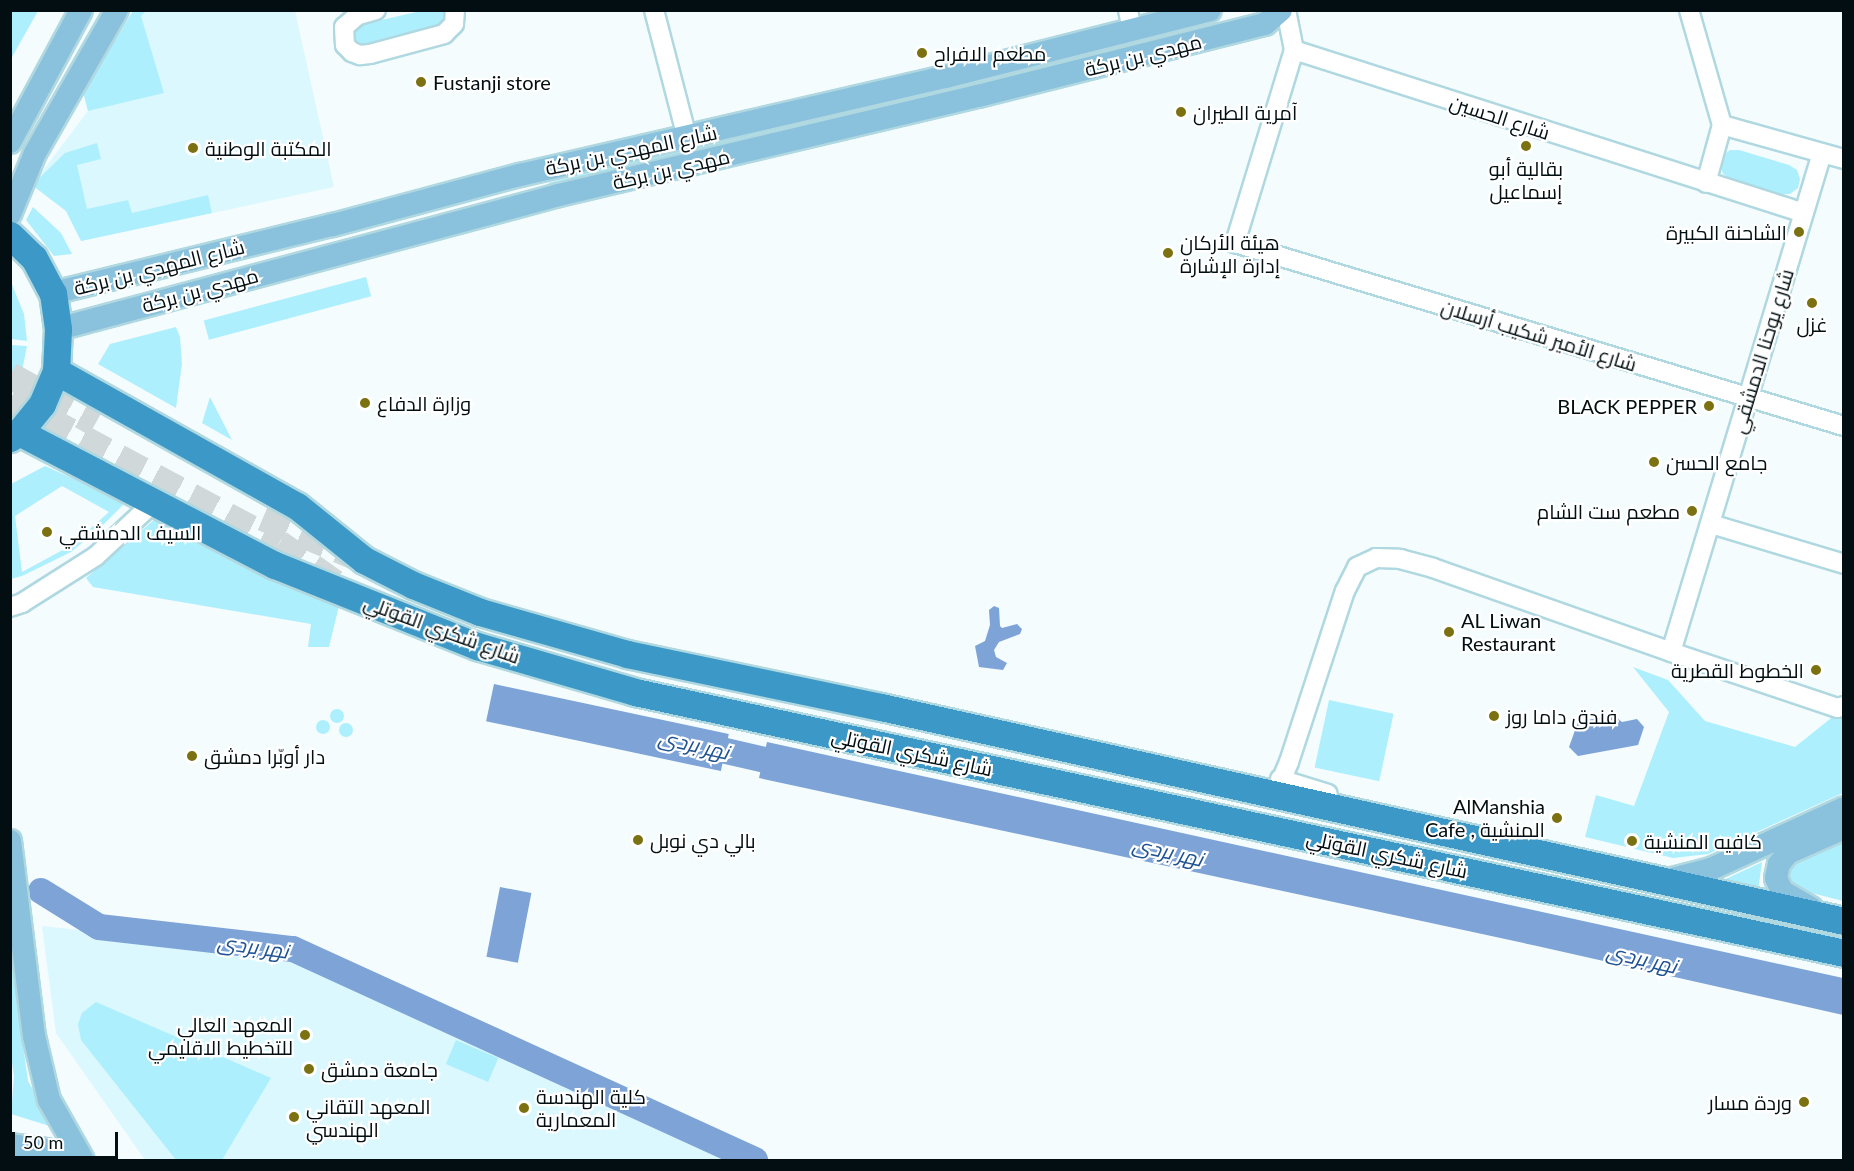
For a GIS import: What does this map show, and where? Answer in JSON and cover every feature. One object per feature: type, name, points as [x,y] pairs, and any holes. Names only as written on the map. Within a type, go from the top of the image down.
[{"type":"highway","points":[[10,235],[34,258],[52,293],[58,329],[56,371],[42,404],[15,435]]},
{"type":"highway","name":"شارع شكري القوتلي","points":[[56,371],[297,506],[364,560],[413,585],[480,612],[627,654],[1277,787],[1662,881],[1838,919]]},
{"type":"highway","name":"شارع شكري القوتلي","points":[[15,435],[275,565],[477,646],[635,692],[1844,953]]},
{"type":"main road","points":[[10,142],[81,10]]},
{"type":"main road","points":[[10,214],[35,153],[117,10]]},
{"type":"main road","name":"شارع المهدي بن بركة","points":[[52,293],[333,225],[520,175],[974,70],[1130,20],[1210,10]]},
{"type":"main road","name":"مهدي بن بركة","points":[[58,329],[559,195],[978,96],[1264,24],[1281,10]]},
{"type":"main road","points":[[974,70],[980,82],[978,96]]},
{"type":"main road","points":[[946,77],[944,90],[950,102]]},
{"type":"main road","points":[[113,278],[123,311]]},
{"type":"main road","points":[[1662,881],[1711,869],[1844,808]]},
{"type":"main road","points":[[1838,919],[1787,896],[1778,885],[1776,871],[1788,853],[1844,828]]},
{"type":"main road","points":[[10,841],[34,1036],[49,1100],[83,1161]]},
{"type":"main road","points":[[10,1145],[46,1150],[70,1161]]},
{"type":"street","points":[[376,10],[349,19],[344,27],[342,36],[345,45],[352,52],[360,55],[370,54],[444,34],[454,24],[455,10]]},
{"type":"street","points":[[1286,10],[1294,50]]},
{"type":"street","points":[[1689,10],[1722,125],[1706,183]]},
{"type":"street","points":[[654,11],[687,138]]},
{"type":"street","name":"شارع الحسين","points":[[1294,50],[1804,213]]},
{"type":"street","name":"شارع الأمير شكيب أرسلان","points":[[1294,50],[1235,243],[1844,426]]},
{"type":"street","points":[[1722,125],[1844,159]]},
{"type":"street","name":"شارع يوحنا الدمشقي","points":[[1671,652],[1822,153]]},
{"type":"street","points":[[10,607],[22,603],[96,556],[153,503]]},
{"type":"street","points":[[1711,524],[1844,564]]},
{"type":"street","points":[[1277,787],[1289,762],[1345,591],[1357,567],[1376,558],[1400,559],[1432,568],[1841,709]]},
{"type":"shaded area","points":[[10,11],[38,11],[11,59]]},
{"type":"shaded area","name":"المكتبة الوطنية","points":[[133,11],[295,11],[334,187],[81,241],[66,211],[32,185],[88,111],[83,92]]},
{"type":"shaded area","points":[[133,11],[146,11],[141,16],[164,93],[88,111],[83,92]]},
{"type":"shaded area","points":[[421,11],[446,11],[448,16],[441,28],[356,48],[350,36],[352,30],[359,25]]},
{"type":"shaded area","points":[[896,93],[898,106],[552,188],[548,183]]},
{"type":"shaded area","points":[[97,143],[101,159],[77,165],[87,209],[128,200],[132,213],[208,195],[212,213],[81,241],[66,211],[32,185],[65,153]]},
{"type":"shaded area","points":[[1730,150],[1739,150],[1789,165],[1797,170],[1800,179],[1798,188],[1790,194],[1781,194],[1731,179],[1723,174],[1720,165],[1722,156]]},
{"type":"shaded area","points":[[33,207],[61,233],[72,254],[54,256],[26,220]]},
{"type":"shaded area","points":[[366,277],[371,296],[209,340],[204,320]]},
{"type":"shaded area","points":[[11,282],[24,314],[27,341],[11,339]]},
{"type":"shaded area","points":[[176,327],[180,337],[182,364],[176,408],[98,364],[110,344]]},
{"type":"shaded area","points":[[11,345],[27,346],[22,371],[11,393]]},
{"type":"shaded area","points":[[210,397],[232,440],[202,423]]},
{"type":"shaded area","points":[[45,466],[126,502],[71,552],[11,579],[11,484]],"holes":[[[62,486],[109,512],[72,545],[22,572],[15,516]]]},
{"type":"shaded area","points":[[162,513],[339,606],[329,647],[308,647],[311,624],[93,587],[86,578]]},
{"type":"shaded area","points":[[1633,667],[1668,680],[1705,721],[1795,747],[1835,715],[1843,718],[1843,793],[1708,854],[1673,858],[1585,837],[1596,795],[1634,806],[1669,712]]},
{"type":"shaded area","points":[[1329,700],[1394,714],[1379,781],[1315,767]]},
{"type":"shaded area","points":[[337,709],[342,711],[344,716],[342,721],[337,723],[332,721],[330,716],[332,711]]},
{"type":"shaded area","points":[[323,720],[328,722],[330,727],[328,732],[323,734],[318,732],[316,727],[318,722]]},
{"type":"shaded area","points":[[343,723],[349,723],[353,730],[349,737],[343,737],[339,733],[339,727]]},
{"type":"shaded area","points":[[1843,841],[1843,901],[1792,888],[1787,879],[1791,866]]},
{"type":"shaded area","points":[[1762,862],[1758,891],[1717,883]]},
{"type":"shaded area","name":"جامعة دمشق","points":[[42,926],[287,953],[727,1160],[145,1160],[56,1033]]},
{"type":"shaded area","points":[[10,951],[28,1081],[56,1128],[11,1114],[14,1076],[10,1049]]},
{"type":"shaded area","points":[[96,1002],[271,1078],[222,1160],[176,1160],[81,1040],[78,1024],[82,1013]]},
{"type":"shaded area","points":[[456,1040],[498,1058],[488,1082],[446,1064]]},
{"type":"water","points":[[994,606],[999,608],[1002,628],[1017,624],[1022,629],[1020,634],[999,642],[994,650],[996,657],[1007,663],[1003,670],[979,667],[975,646],[985,641],[990,625],[989,610]]},
{"type":"water","points":[[494,684],[729,734],[721,771],[486,721]]},
{"type":"water","points":[[1613,715],[1622,722],[1637,719],[1644,727],[1638,745],[1578,756],[1569,747],[1578,722]]},
{"type":"water","points":[[767,742],[1843,978],[1843,1015],[1537,946],[759,778]]},
{"type":"water","points":[[500,887],[531,893],[518,963],[486,957]]},
{"type":"waterway","name":"نهر بردى","points":[[691,743],[796,767]]},
{"type":"waterway","name":"نهر بردى","points":[[41,891],[99,927],[293,949],[755,1160]]},
{"type":"tunnel","points":[[10,375],[96,423]]},
{"type":"tunnel","points":[[10,399],[279,543],[338,585]]},
{"type":"tunnel","points":[[263,517],[355,556]]},
{"type":"place","name":"مطعم الافراح","points":[[922,53]]},
{"type":"place","name":"Fustanji store","points":[[421,82]]},
{"type":"place","name":"آمرية الطيران","points":[[1181,112]]},
{"type":"place","name":"بقالية أبو إسماعيل","points":[[1526,146]]},
{"type":"place","name":"المكتبة الوطنية","points":[[193,148]]},
{"type":"place","name":"الشاحنة الكبيرة","points":[[1799,232]]},
{"type":"place","name":"هيئة الأركان إدارة الإشارة","points":[[1168,253]]},
{"type":"place","name":"غزل","points":[[1812,303]]},
{"type":"place","name":"وزارة الدفاع","points":[[365,403]]},
{"type":"place","name":"BLACK PEPPER","points":[[1709,406]]},
{"type":"place","name":"جامع الحسن","points":[[1654,462]]},
{"type":"place","name":"مطعم ست الشام","points":[[1692,511]]},
{"type":"place","name":"السيف الدمشقي","points":[[47,532]]},
{"type":"place","name":"AL Liwan Restaurant","points":[[1449,632]]},
{"type":"place","name":"الخطوط القطرية","points":[[1816,670]]},
{"type":"place","name":"فندق داما روز","points":[[1494,716]]},
{"type":"place","name":"دار أوبّرا دمشق","points":[[192,756]]},
{"type":"place","name":"AlManshia Cafe , المنشية","points":[[1557,818]]},
{"type":"place","name":"بالي دي نوبل","points":[[638,840]]},
{"type":"place","name":"كافيه المنشية","points":[[1632,841]]},
{"type":"place","name":"المعهد العالي للتخطيط الاقليمي","points":[[305,1035]]},
{"type":"place","name":"جامعة دمشق","points":[[309,1069]]},
{"type":"place","name":"وردة مسار","points":[[1804,1102]]},
{"type":"place","name":"كلية الهندسة المعمارية","points":[[524,1108]]},
{"type":"place","name":"المعهد التقاني الهندسي","points":[[294,1117]]}]
